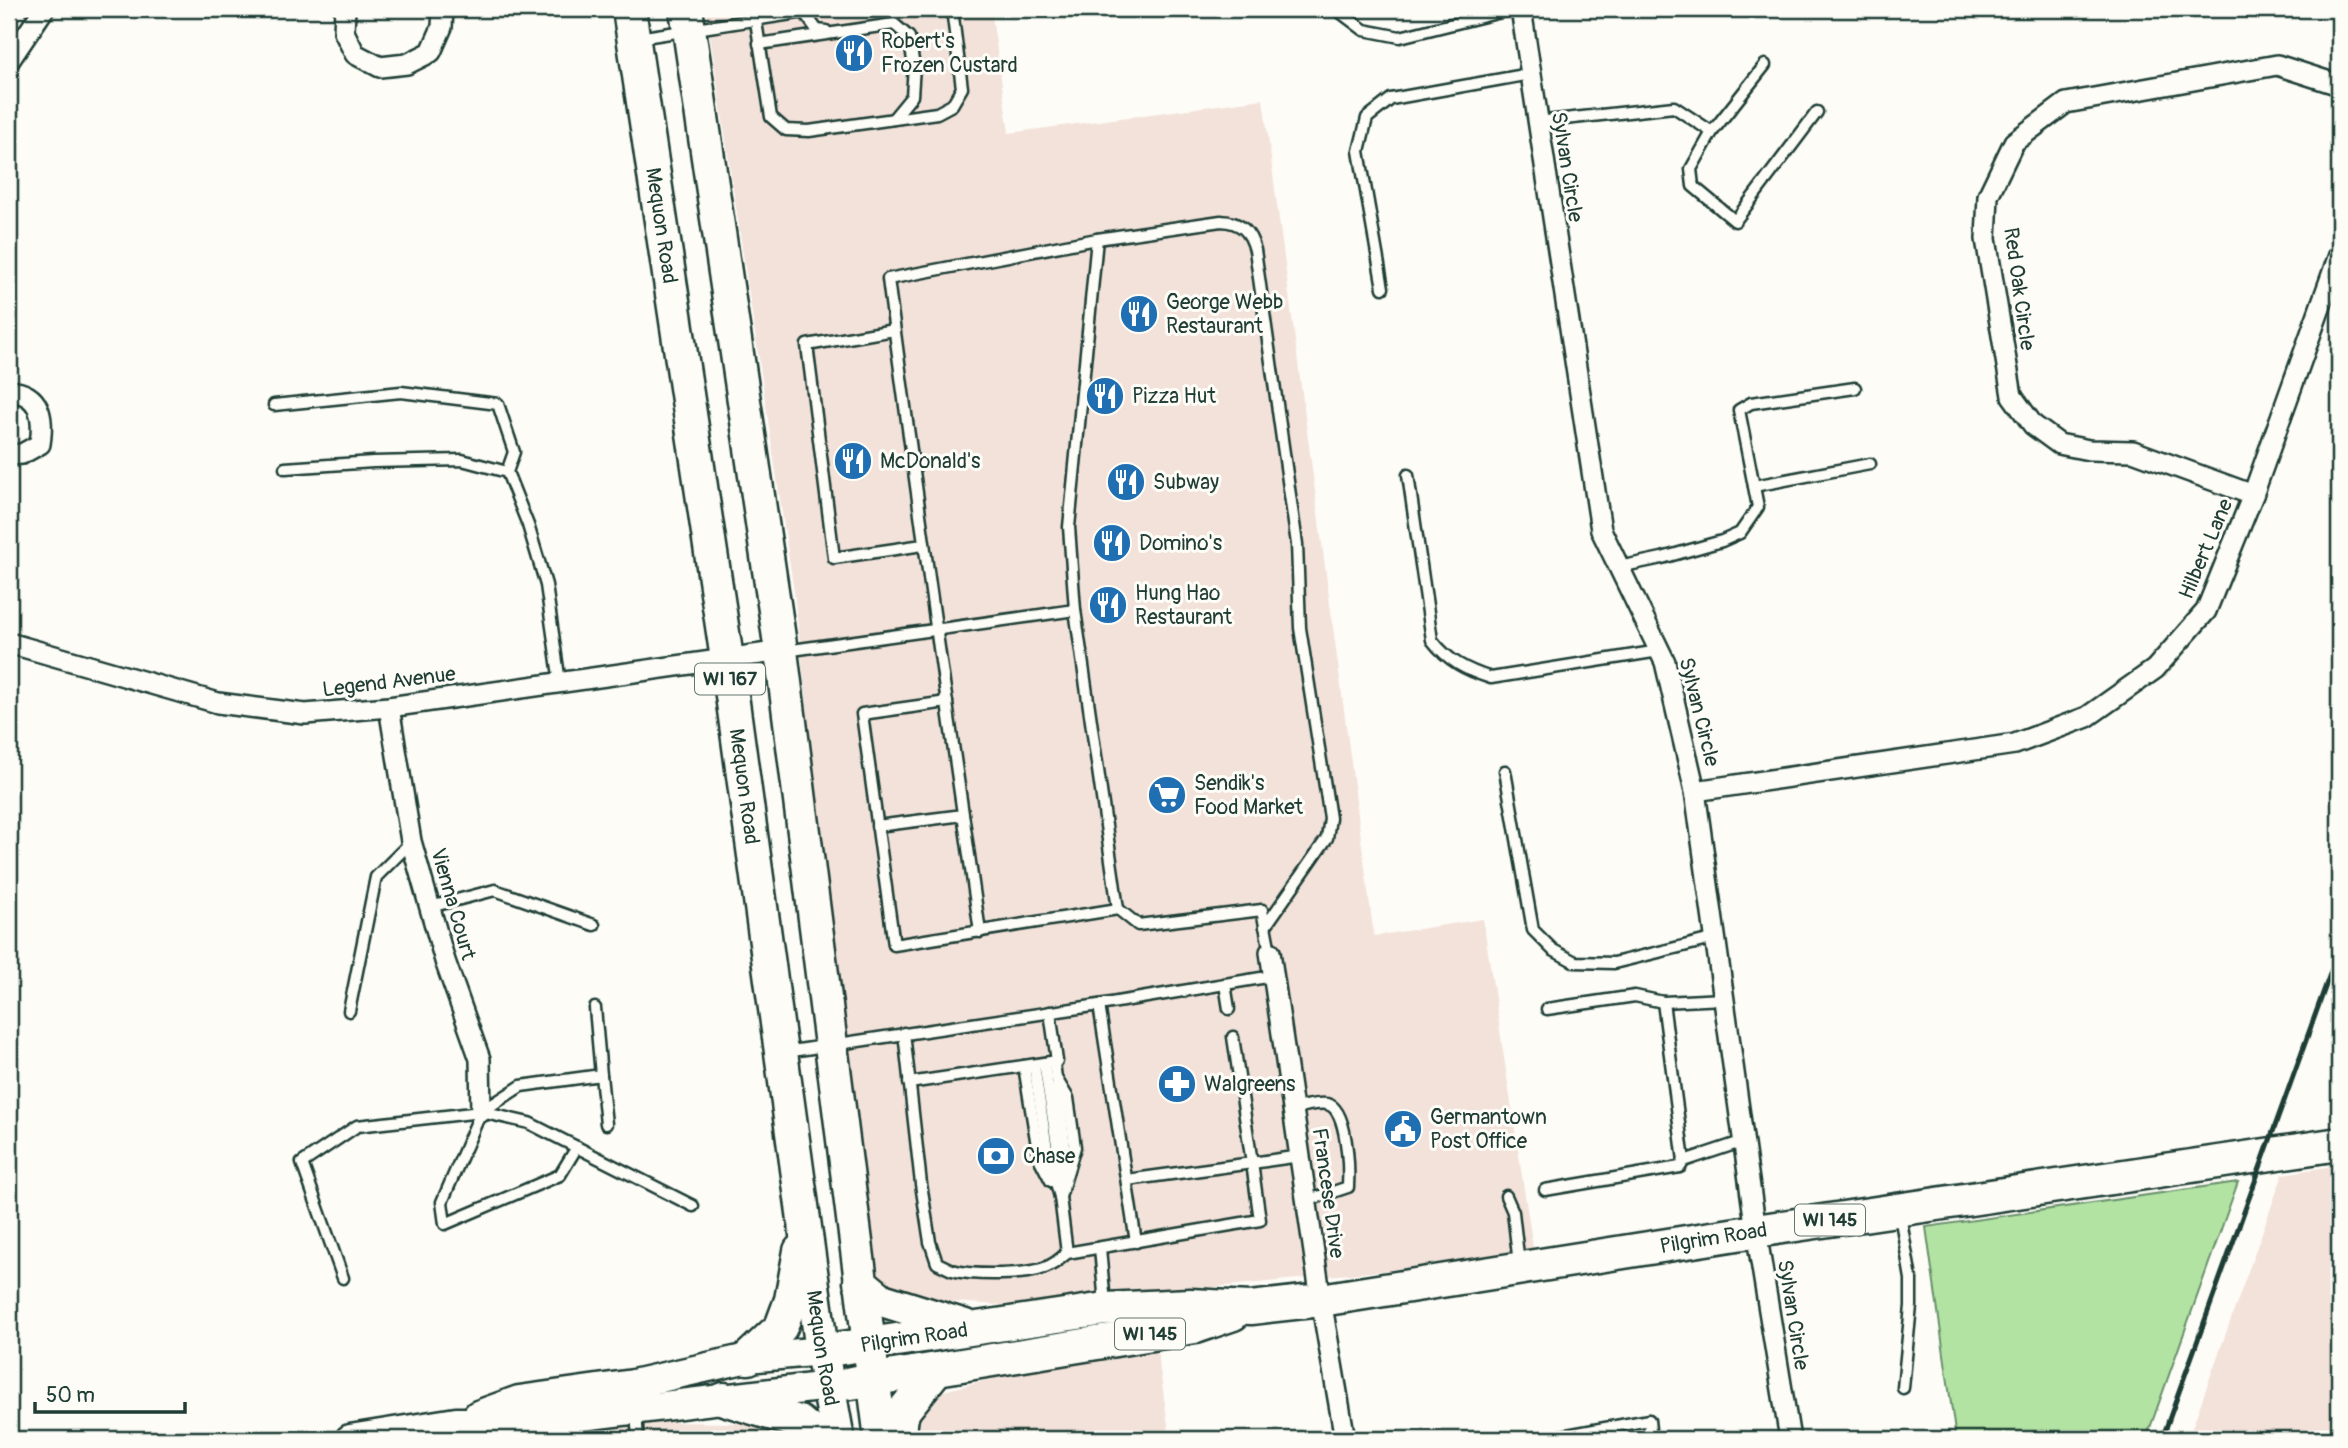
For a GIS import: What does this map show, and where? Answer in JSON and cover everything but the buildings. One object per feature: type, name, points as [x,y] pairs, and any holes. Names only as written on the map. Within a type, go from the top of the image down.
[{"type":"main road","name":"Mequon Road","points":[[688,19],[781,651],[881,1439]]},
{"type":"main road","name":"Mequon Road","points":[[632,24],[727,659],[822,1351],[838,1439]]},
{"type":"main road","name":"Pilgrim Road","points":[[822,1351],[1105,1309],[1190,1305],[1251,1308],[1321,1300],[1899,1209],[2339,1144]]},
{"type":"main road","points":[[748,1358],[785,1319],[805,1226]]},
{"type":"main road","points":[[860,1282],[883,1300],[973,1328]]},
{"type":"main road","name":"Pilgrim Road","points":[[828,1386],[1195,1327],[1251,1308]]},
{"type":"main road","points":[[1041,1318],[1046,1351]]},
{"type":"main road","points":[[899,1439],[905,1409],[937,1369]]},
{"type":"main road","points":[[724,1399],[799,1422],[820,1439]]},
{"type":"street","points":[[9,61],[44,9]]},
{"type":"street","points":[[345,9],[344,32],[355,54],[380,67],[407,64],[430,52],[442,27],[443,9]]},
{"type":"street","name":"Sylvan Circle","points":[[1521,9],[1601,530],[1665,662],[1695,791],[1756,1231],[1790,1439]]},
{"type":"street","name":"Red Oak Circle","points":[[2253,495],[2133,451],[2089,450],[2059,444],[2033,425],[2012,396],[1986,239],[1988,196],[2014,142],[2066,103],[2277,65],[2339,85]]},
{"type":"street","name":"Hilbert Lane","points":[[1695,791],[2015,744],[2087,717],[2155,669],[2206,611],[2253,495],[2339,256]]},
{"type":"street","points":[[9,391],[18,391],[37,404],[43,422],[40,444],[23,454],[9,455]]},
{"type":"street","name":"Legend Avenue","points":[[9,643],[218,703],[305,714],[389,706],[781,651]]},
{"type":"street","name":"Vienna Court","points":[[389,706],[411,841],[445,961],[480,1059],[481,1112]]},
{"type":"street","name":"Francese Drive","points":[[1270,952],[1321,1300],[1345,1439]]},
{"type":"street","name":"Pilgrim Road","points":[[350,1439],[388,1436],[456,1422],[532,1422],[634,1397],[748,1358],[822,1351]]},
{"type":"street","name":"Pilgrim Road","points":[[634,1397],[724,1399],[828,1386]]},
{"type":"lane","points":[[754,9],[771,117],[786,130],[809,131],[937,113],[952,105],[962,88],[952,9]]},
{"type":"lane","points":[[632,24],[688,19],[755,21],[824,9]]},
{"type":"lane","points":[[1336,9],[1364,30],[1400,37],[1513,9]]},
{"type":"lane","points":[[804,12],[817,30],[837,33]]},
{"type":"lane","points":[[759,44],[894,24],[909,37],[914,66],[912,96],[893,119]]},
{"type":"lane","points":[[1765,65],[1712,132],[1690,169],[1693,186],[1735,221],[1817,112]]},
{"type":"lane","points":[[1383,288],[1359,151],[1367,117],[1391,99],[1530,74]]},
{"type":"lane","points":[[1537,122],[1674,107],[1712,132]]},
{"type":"lane","points":[[981,932],[934,630],[888,279],[1097,239],[1174,227],[1231,222],[1247,231],[1255,250],[1297,544],[1300,628],[1330,818],[1327,838],[1265,927]]},
{"type":"lane","points":[[1097,239],[1069,527],[1075,610],[1118,909],[1138,925],[1262,909],[1270,952]]},
{"type":"lane","points":[[894,330],[807,345],[834,558],[923,545]]},
{"type":"lane","points":[[1619,567],[1696,548],[1740,533],[1758,507],[1739,410],[1751,403],[1855,388]]},
{"type":"lane","points":[[274,405],[401,392],[498,404],[514,452],[507,472],[528,525],[546,585],[560,682]]},
{"type":"lane","points":[[285,468],[462,460],[507,472]]},
{"type":"lane","points":[[1754,486],[1870,464]]},
{"type":"lane","points":[[1409,475],[1432,640],[1443,655],[1466,670],[1491,678],[1659,652]]},
{"type":"lane","points":[[781,651],[1075,610]]},
{"type":"lane","points":[[947,702],[862,714],[894,945],[1118,909]]},
{"type":"lane","points":[[1505,771],[1533,930],[1553,950],[1575,962],[1614,963],[1716,938]]},
{"type":"lane","points":[[877,826],[963,814]]},
{"type":"lane","points":[[349,1011],[376,877],[411,841]]},
{"type":"lane","points":[[430,906],[495,890],[594,925]]},
{"type":"lane","points":[[781,1052],[1273,976]]},
{"type":"lane","points":[[1225,984],[1229,1009]]},
{"type":"lane","points":[[1546,1009],[1636,996],[1663,1002],[1724,999]]},
{"type":"lane","points":[[1663,1002],[1684,1161]]},
{"type":"lane","points":[[1099,1005],[1136,1242]]},
{"type":"lane","points":[[595,1007],[606,1124]]},
{"type":"lane","points":[[909,1083],[1057,1061],[1050,1012]]},
{"type":"lane","points":[[904,1033],[930,1242],[937,1263],[951,1270],[1002,1273],[1048,1267],[1068,1253],[1259,1220],[1233,1037]]},
{"type":"lane","points":[[1039,1064],[1056,1078],[1068,1098],[1075,1147],[1059,1197]]},
{"type":"lane","points":[[1039,1064],[1063,1185]]},
{"type":"lane","points":[[1039,1064],[1039,1158],[1059,1197],[1068,1253]]},
{"type":"lane","points":[[577,1147],[560,1175],[444,1224],[442,1202],[481,1112],[521,1086],[601,1075]]},
{"type":"lane","points":[[1293,1108],[1325,1103],[1335,1107],[1342,1118],[1349,1173],[1348,1187],[1306,1201]]},
{"type":"lane","points":[[344,1278],[302,1163],[358,1126],[481,1112],[529,1123],[693,1206]]},
{"type":"lane","points":[[1545,1191],[1680,1167],[1684,1161],[1744,1141]]},
{"type":"lane","points":[[1127,1181],[1300,1156]]},
{"type":"lane","points":[[1506,1196],[1513,1212],[1520,1268]]},
{"type":"lane","points":[[1899,1209],[1911,1279],[1903,1388]]},
{"type":"lane","points":[[1100,1248],[1105,1309]]},
{"type":"lane","points":[[634,1397],[638,1439]]},
{"type":"lane","points":[[1545,1439],[1649,1420],[1651,1439]]},
{"type":"shaded area","points":[[706,9],[991,9],[1009,133],[1263,99],[1374,936],[1483,919],[1533,1248],[1390,1270],[1073,1301],[1000,1305],[905,1299],[881,1281],[852,1107],[794,592]]},
{"type":"shaded area","points":[[2339,1165],[2339,1439],[2188,1439],[2283,1174]]},
{"type":"shaded area","points":[[1157,1349],[1170,1439],[908,1439],[910,1420],[932,1394],[1057,1362]]},
{"type":"shaded area","points":[[663,1422],[739,1423],[777,1427],[807,1439],[543,1439]]},
{"type":"green space","points":[[2238,1182],[2146,1439],[1956,1439],[1926,1227]]},
{"type":"railway","points":[[2162,1439],[2339,949]]},
{"type":"place","name":"Robert's Frozen Custard","points":[[854,53]]},
{"type":"place","name":"George Webb Restaurant","points":[[1139,314]]},
{"type":"place","name":"Pizza Hut","points":[[1105,396]]},
{"type":"place","name":"McDonald's","points":[[853,461]]},
{"type":"place","name":"Subway","points":[[1126,482]]},
{"type":"place","name":"Domino's","points":[[1112,543]]},
{"type":"place","name":"Hung Hao Restaurant","points":[[1108,605]]},
{"type":"place","name":"Sendik's Food Market","points":[[1167,795]]},
{"type":"place","name":"Walgreens","points":[[1177,1084]]},
{"type":"place","name":"Germantown Post Office","points":[[1403,1129]]},
{"type":"place","name":"Chase","points":[[996,1156]]}]
